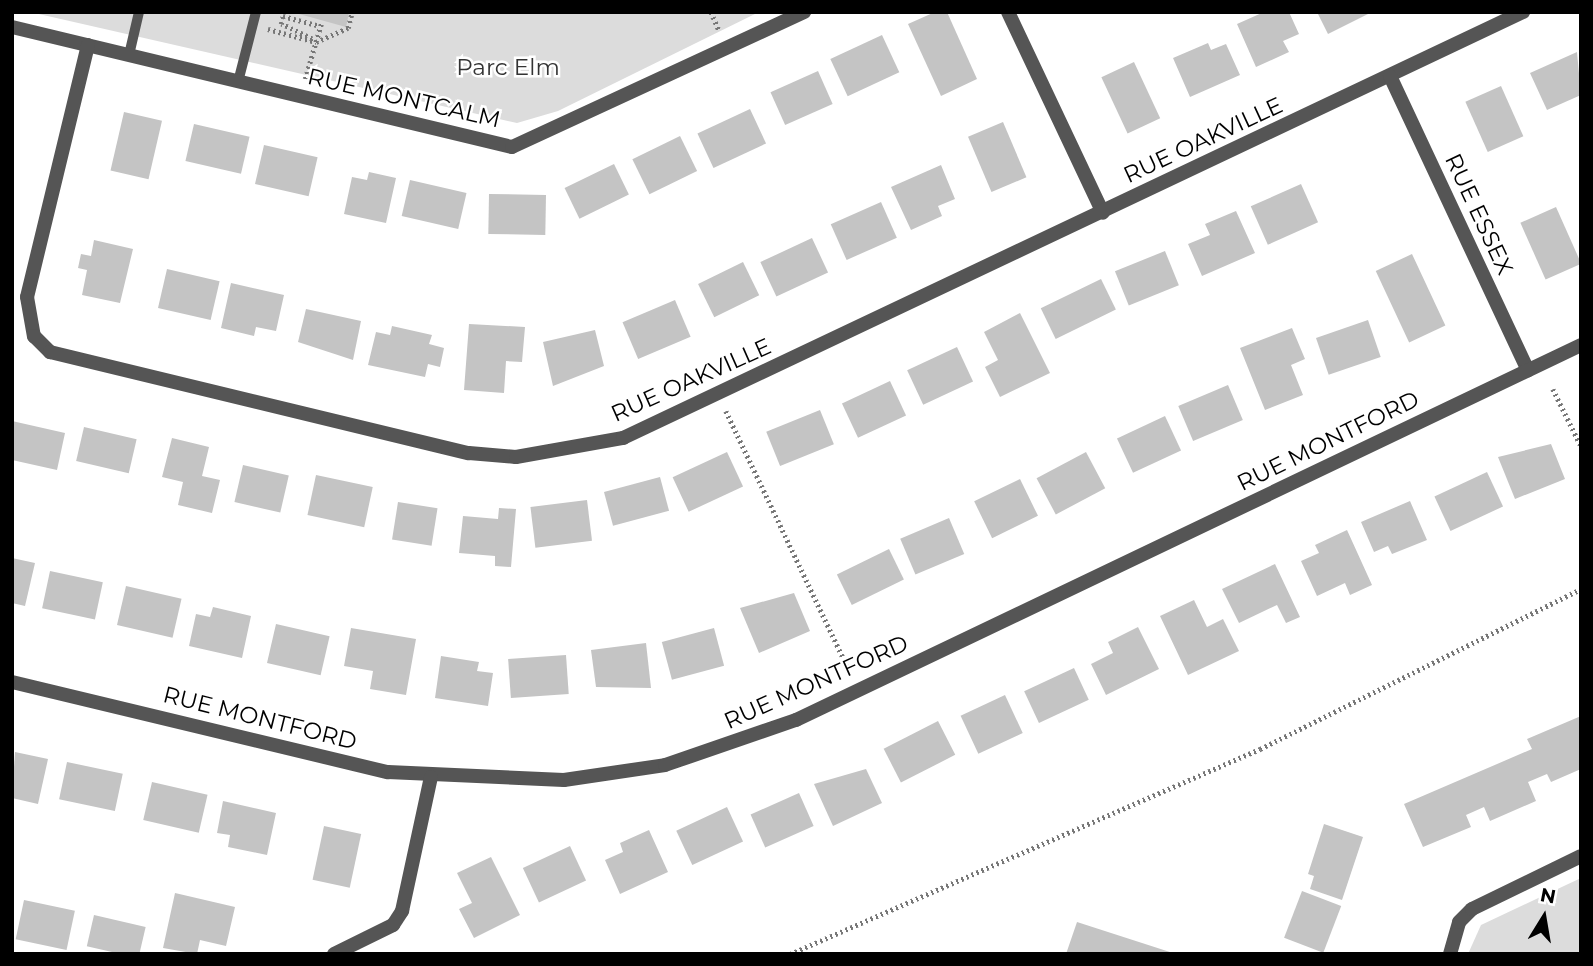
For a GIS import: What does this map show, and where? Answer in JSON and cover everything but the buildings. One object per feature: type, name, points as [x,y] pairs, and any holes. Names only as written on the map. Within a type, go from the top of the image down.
[{"type":"street","name":"RUE MONTCALM","points":[[12,27],[512,147],[804,12]]},
{"type":"street","points":[[1008,12],[1103,213]]},
{"type":"street","name":"RUE OAKVILLE","points":[[88,46],[27,297],[34,337],[50,352],[456,450],[516,457],[623,438],[1523,12]]},
{"type":"street","name":"RUE ESSEX","points":[[1390,76],[1528,370]]},
{"type":"street","name":"RUE MONTFORD","points":[[12,682],[388,772],[564,780],[665,765],[732,746],[1581,345]]},
{"type":"street","points":[[334,954],[393,925],[402,911],[431,776]]},
{"type":"street","points":[[1450,954],[1459,922],[1472,909],[1581,856]]},
{"type":"lane","points":[[129,55],[139,12]]},
{"type":"lane","points":[[238,82],[256,12]]},
{"type":"path","points":[[253,24],[316,41],[348,28],[352,12]]},
{"type":"path","points":[[300,97],[321,24],[283,16],[281,24],[316,41]]},
{"type":"path","points":[[1552,389],[1581,446]]},
{"type":"path","points":[[719,394],[849,670]]},
{"type":"path","points":[[790,954],[1259,749],[1581,589]]},
{"type":"green space","name":"Parc Elm","points":[[30,12],[759,12],[558,111],[517,123]]},
{"type":"green space","points":[[1581,878],[1581,954],[1468,954],[1481,925]]}]
